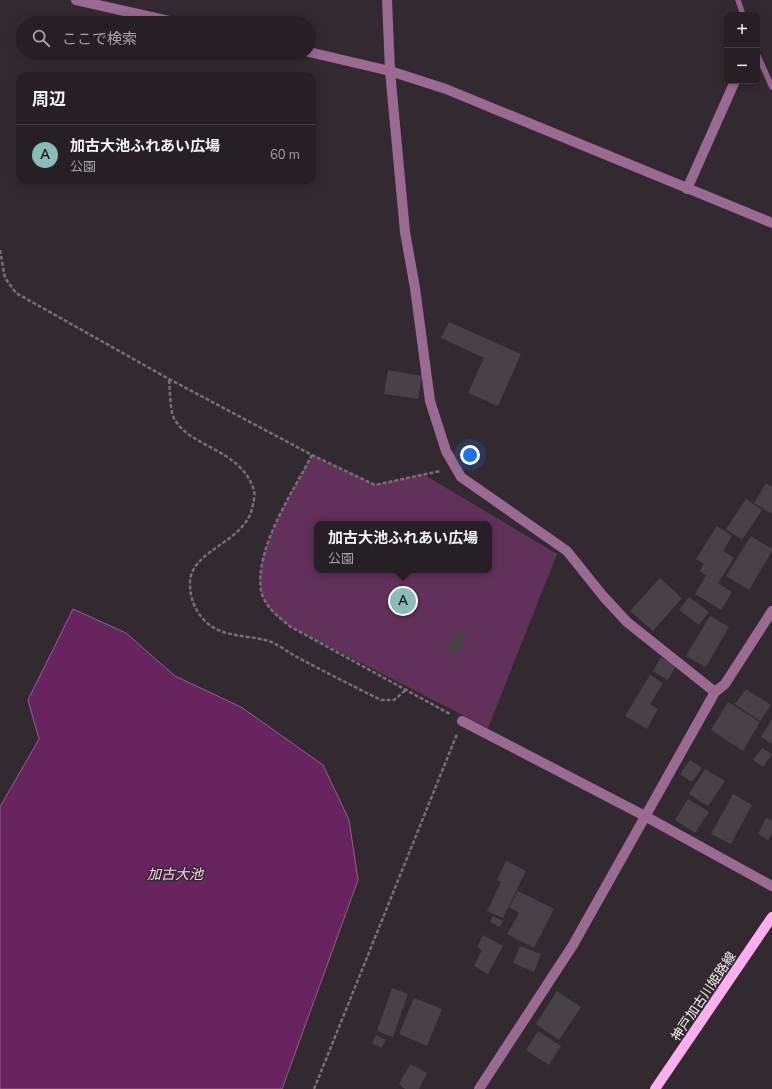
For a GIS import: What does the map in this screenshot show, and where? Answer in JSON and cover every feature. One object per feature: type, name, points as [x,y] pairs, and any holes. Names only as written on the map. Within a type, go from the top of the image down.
[{"type":"main road","name":"神戸加古川姫路線","points":[[655,1089],[772,917]]},
{"type":"street","points":[[76,0],[147,16]]},
{"type":"street","points":[[387,0],[390,71],[405,232],[415,288],[430,401],[446,450],[461,477],[567,551],[626,622],[715,692]]},
{"type":"street","points":[[316,54],[390,71],[460,95],[772,223]]},
{"type":"street","points":[[687,189],[734,84]]},
{"type":"street","points":[[479,1089],[573,945],[715,692],[725,684],[772,611]]},
{"type":"street","points":[[462,721],[645,816],[772,886]]},
{"type":"path","points":[[0,250],[5,278],[16,293],[169,379],[312,455],[375,485],[456,467]]},
{"type":"path","points":[[169,379],[173,416],[185,431],[236,462],[249,476],[255,492],[253,508],[245,524],[234,536],[205,556],[191,571],[190,583],[193,606],[206,622],[226,634],[267,640],[381,700],[394,700],[407,689]]},
{"type":"path","points":[[312,455],[268,538],[262,564],[261,591],[271,610],[292,627],[407,689],[462,721],[314,1089]]},
{"type":"shaded area","points":[[312,455],[375,485],[423,474],[557,554],[488,728],[291,627],[269,607],[265,602],[261,590],[261,573],[269,538]]},
{"type":"water","name":"加古大池","points":[[73,609],[126,633],[175,676],[241,707],[323,765],[349,820],[358,880],[282,1089],[0,1089],[0,807],[39,739],[28,700]]},
{"type":"building","points":[[449,322],[521,354],[498,406],[468,393],[484,358],[441,338]]},
{"type":"building","points":[[388,370],[422,376],[418,399],[384,394]]},
{"type":"building","points":[[766,483],[772,487],[772,514],[754,503]]},
{"type":"building","points":[[746,499],[762,510],[742,540],[726,529]]},
{"type":"building","points":[[717,526],[732,536],[723,551],[734,558],[718,583],[732,592],[721,610],[695,594],[706,576],[711,579],[700,571],[704,564],[696,559]]},
{"type":"building","points":[[751,536],[772,549],[772,551],[749,590],[726,576]]},
{"type":"building","points":[[660,578],[682,598],[653,631],[630,611]]},
{"type":"building","points":[[689,597],[709,612],[699,625],[679,610]]},
{"type":"building","points":[[710,616],[729,627],[706,667],[686,656]]},
{"type":"building","points":[[457,629],[468,636],[456,656],[445,649]]},
{"type":"building","points":[[661,657],[676,666],[668,680],[653,671]]},
{"type":"building","points":[[650,675],[663,683],[650,704],[658,709],[647,729],[625,716]]},
{"type":"building","points":[[746,689],[771,705],[760,721],[735,704]]},
{"type":"building","points":[[728,702],[760,722],[743,751],[711,730]]},
{"type":"building","points":[[772,719],[772,744],[761,737]]},
{"type":"building","points":[[762,748],[772,754],[763,767],[753,760]]},
{"type":"building","points":[[690,760],[702,768],[692,782],[680,774]]},
{"type":"building","points":[[705,769],[725,781],[708,806],[689,794]]},
{"type":"building","points":[[733,794],[752,805],[731,844],[711,834]]},
{"type":"building","points":[[688,799],[709,812],[695,833],[675,820]]},
{"type":"building","points":[[766,818],[772,821],[772,833],[768,840],[758,834]]},
{"type":"building","points":[[506,861],[526,871],[503,918],[487,911],[501,882],[497,880]]},
{"type":"building","points":[[518,891],[554,909],[534,948],[507,934],[519,913],[509,907]]},
{"type":"building","points":[[493,916],[503,921],[500,927],[490,922]]},
{"type":"building","points":[[483,935],[503,946],[488,974],[474,966],[482,950],[477,947]]},
{"type":"building","points":[[520,946],[541,954],[534,972],[513,963]]},
{"type":"building","points":[[392,988],[408,994],[393,1037],[377,1031]]},
{"type":"building","points":[[557,991],[581,1007],[559,1040],[536,1024]]},
{"type":"building","points":[[414,998],[442,1009],[427,1046],[399,1034]]},
{"type":"building","points":[[538,1031],[561,1046],[549,1065],[526,1050]]},
{"type":"building","points":[[376,1035],[386,1040],[381,1048],[372,1043]]},
{"type":"building","points":[[410,1064],[427,1073],[419,1089],[405,1089],[399,1084]]},
{"type":"waterway","points":[[738,0],[742,12]]},
{"type":"waterway","points":[[760,61],[772,87]]},
{"type":"place","name":"加古大池ふれあい広場","points":[[403,601]]}]
